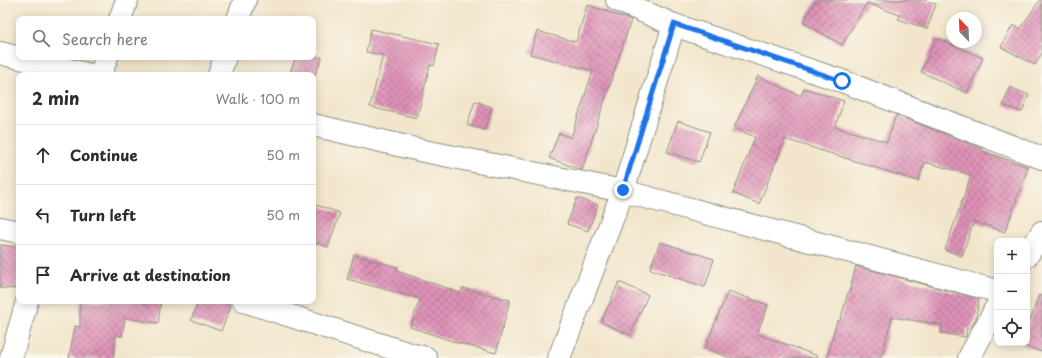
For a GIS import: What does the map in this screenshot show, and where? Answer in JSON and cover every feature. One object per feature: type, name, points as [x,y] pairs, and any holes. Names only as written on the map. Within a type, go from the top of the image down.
[{"type":"street","points":[[121,16],[127,0]]},
{"type":"street","points":[[239,16],[245,0]]},
{"type":"street","points":[[617,0],[642,5],[674,24],[842,81],[1042,158]]},
{"type":"street","points":[[559,358],[623,190],[674,24]]},
{"type":"street","points":[[0,53],[16,57]]},
{"type":"street","points":[[29,60],[78,72]]},
{"type":"street","points":[[101,72],[106,60]]},
{"type":"street","points":[[220,72],[224,60]]},
{"type":"street","points":[[316,126],[424,151],[623,190],[994,290]]},
{"type":"street","points":[[0,228],[16,231]]},
{"type":"street","points":[[1030,251],[1042,232]]},
{"type":"street","points":[[11,358],[26,304]]},
{"type":"street","points":[[253,304],[415,357]]},
{"type":"street","points":[[968,358],[995,310]]},
{"type":"building","points":[[816,0],[923,0],[936,4],[927,29],[898,19],[900,15],[867,3],[842,45],[803,22]]},
{"type":"building","points":[[1040,0],[1042,0],[1042,53],[1035,65],[1001,47],[1013,25],[1020,29]]},
{"type":"building","points":[[587,5],[631,20],[582,170],[549,158],[559,133],[571,138],[593,71],[530,54],[537,31],[576,42]]},
{"type":"building","points":[[371,29],[439,44],[434,66],[430,65],[417,118],[370,107],[383,55],[366,52]]},
{"type":"building","points":[[936,38],[946,42],[946,48],[960,48],[983,58],[967,93],[921,72]]},
{"type":"building","points":[[316,57],[322,57],[316,72],[290,72],[295,60],[316,60]]},
{"type":"building","points":[[758,76],[801,96],[804,88],[844,101],[835,127],[887,142],[896,115],[983,149],[982,151],[1028,167],[1005,232],[974,221],[962,256],[945,250],[971,175],[925,162],[918,181],[785,139],[759,204],[733,193],[755,137],[734,128]]},
{"type":"building","points":[[1010,87],[1029,95],[1022,112],[1003,105]]},
{"type":"building","points":[[475,101],[492,107],[485,130],[467,125]]},
{"type":"building","points":[[678,121],[710,132],[699,162],[667,152]]},
{"type":"building","points":[[577,198],[598,205],[588,231],[567,224]]},
{"type":"building","points":[[316,205],[340,213],[328,247],[316,243]]},
{"type":"building","points":[[660,242],[714,259],[705,287],[650,269]]},
{"type":"building","points":[[0,245],[16,247],[16,289],[0,288]]},
{"type":"building","points":[[354,255],[398,267],[397,271],[461,293],[463,288],[510,300],[496,353],[455,342],[410,327],[420,299],[347,279]]},
{"type":"building","points":[[856,266],[979,299],[976,318],[970,329],[967,328],[966,337],[941,333],[942,325],[892,317],[881,358],[827,358],[837,321],[840,321]]},
{"type":"building","points":[[619,282],[648,295],[630,335],[601,322]]},
{"type":"building","points":[[728,291],[768,305],[757,334],[818,356],[817,358],[730,358],[705,348]]},
{"type":"building","points":[[1039,295],[1042,296],[1042,352],[1025,346],[1030,346],[1030,321]]},
{"type":"building","points":[[80,304],[161,304],[158,323],[125,318],[122,336],[116,335],[113,358],[69,358],[75,326],[80,327]]},
{"type":"building","points":[[198,304],[226,304],[231,306],[221,331],[191,320]]},
{"type":"route","points":[[623,190],[674,24],[842,81]]}]
